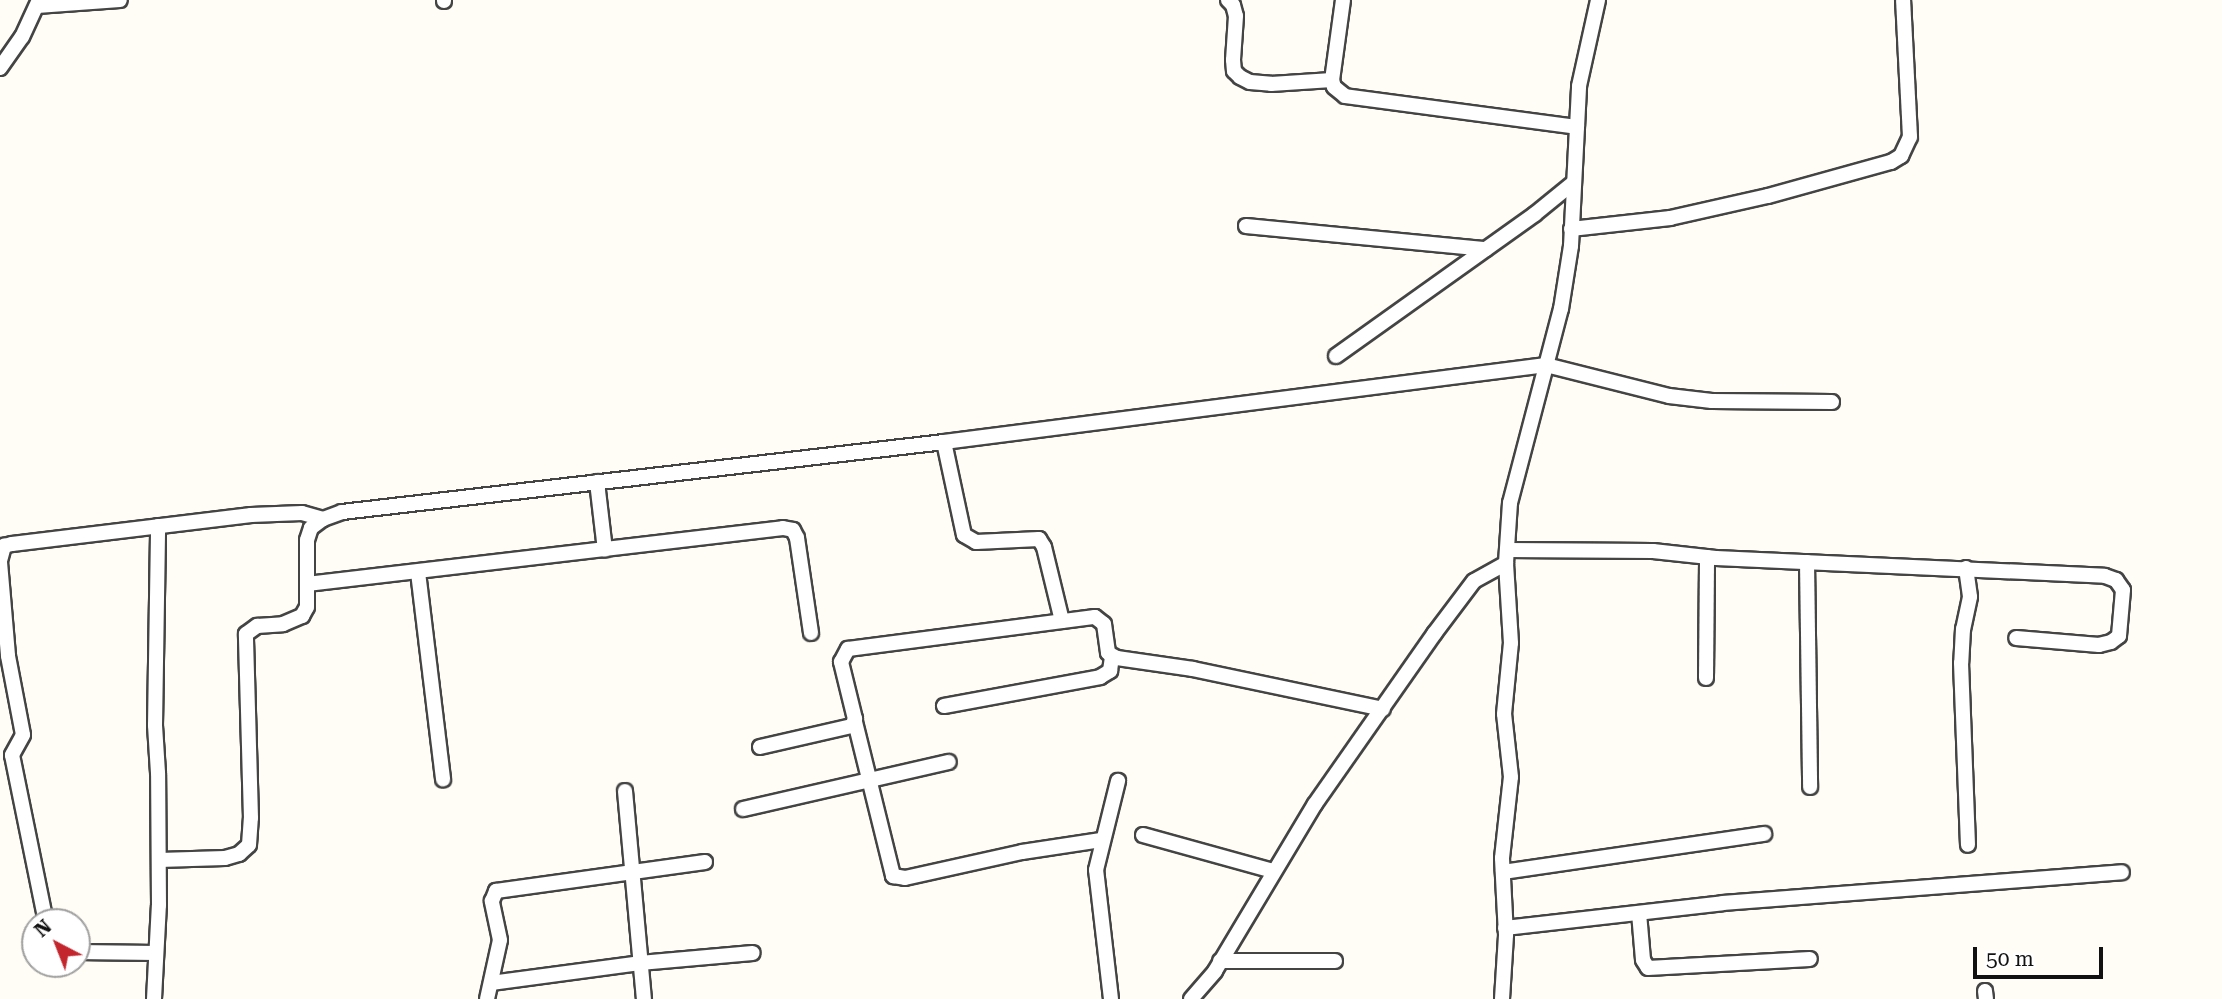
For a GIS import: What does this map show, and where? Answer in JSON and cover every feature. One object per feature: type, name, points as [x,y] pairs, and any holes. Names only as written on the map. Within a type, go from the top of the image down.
[{"type":"street","points":[[0,68],[22,37],[38,3],[120,0]]},
{"type":"street","points":[[1228,0],[1233,5],[1236,16],[1233,61],[1234,71],[1240,77],[1250,82],[1271,84],[1332,80]]},
{"type":"street","points":[[1343,0],[1332,80],[1334,87],[1345,96],[1577,127]]},
{"type":"street","points":[[1502,999],[1505,928],[1503,872],[1511,777],[1504,714],[1511,643],[1506,556],[1510,503],[1561,309],[1572,223],[1579,86],[1598,0]]},
{"type":"street","points":[[1572,223],[1670,218],[1891,162],[1908,146],[1903,0]]},
{"type":"street","points":[[1336,356],[1573,183]]},
{"type":"street","points":[[1246,226],[1486,249]]},
{"type":"street","points":[[159,860],[225,858],[239,853],[249,845],[251,818],[246,634],[257,626],[283,624],[302,616],[307,607],[307,540],[312,528],[323,519],[358,508],[944,442],[1546,365],[1644,391],[1679,397],[1712,401],[1832,402]]},
{"type":"street","points":[[944,442],[964,535],[976,542],[1039,539],[1044,548],[1062,621]]},
{"type":"street","points":[[597,482],[605,550]]},
{"type":"street","points":[[43,908],[12,755],[23,736],[4,657],[0,561],[4,546],[158,526],[291,513],[323,519]]},
{"type":"street","points":[[154,999],[159,860],[155,725],[158,526]]},
{"type":"street","points":[[307,584],[783,528],[793,530],[797,538],[811,633]]},
{"type":"street","points":[[1191,999],[1209,980],[1327,785],[1474,581],[1506,556],[1653,551],[1707,557],[1966,568],[2105,576],[2116,580],[2123,590],[2119,636],[2111,642],[2099,645],[2016,638]]},
{"type":"street","points":[[1706,678],[1707,557]]},
{"type":"street","points":[[1807,562],[1810,787]]},
{"type":"street","points":[[1966,568],[1970,597],[1963,629],[1961,663],[1968,845]]},
{"type":"street","points":[[418,572],[443,779]]},
{"type":"street","points":[[1101,840],[1022,852],[898,878],[890,872],[841,662],[848,649],[1095,617],[1102,620],[1107,650],[1112,656],[1193,669],[1383,709]]},
{"type":"street","points":[[944,706],[1100,677],[1110,671],[1112,656]]},
{"type":"street","points":[[760,747],[849,728],[855,722]]},
{"type":"street","points":[[743,809],[948,762]]},
{"type":"street","points":[[1111,999],[1096,886],[1101,840],[1118,781]]},
{"type":"street","points":[[625,791],[644,999]]},
{"type":"street","points":[[1503,872],[1764,834]]},
{"type":"street","points":[[1143,835],[1273,871]]},
{"type":"street","points":[[487,999],[500,940],[492,901],[496,891],[705,862]]},
{"type":"street","points":[[1505,928],[1843,893],[2122,872]]},
{"type":"street","points":[[1639,913],[1643,960],[1648,968],[1810,959]]},
{"type":"street","points":[[91,952],[156,953]]},
{"type":"street","points":[[491,983],[640,963],[753,953]]},
{"type":"street","points":[[1220,961],[1335,961]]}]
